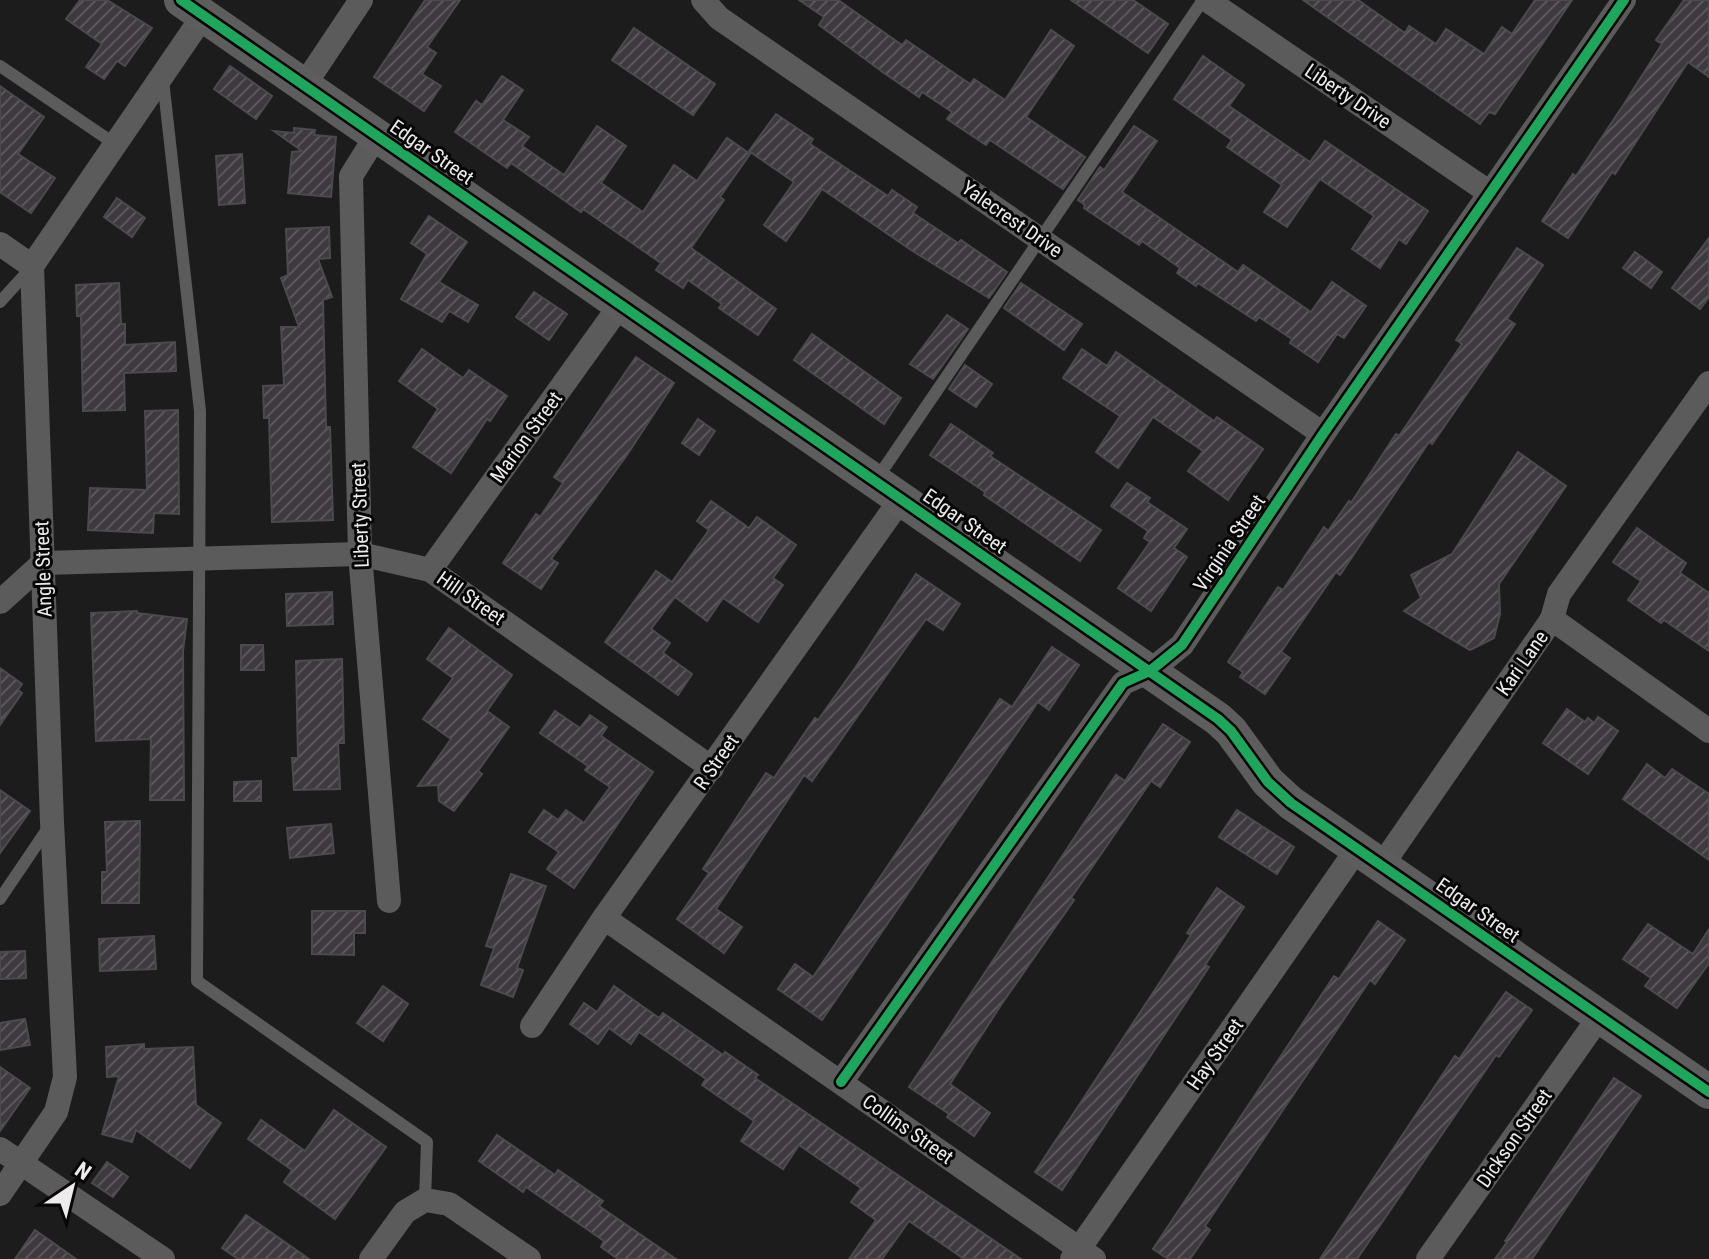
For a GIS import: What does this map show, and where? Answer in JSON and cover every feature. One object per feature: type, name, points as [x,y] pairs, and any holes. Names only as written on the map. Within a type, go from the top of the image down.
[{"type":"street","points":[[303,87],[361,0]]},
{"type":"street","name":"Yalecrest Drive","points":[[703,0],[719,18],[1323,434]]},
{"type":"street","name":"Liberty Drive","points":[[1205,0],[1490,193]]},
{"type":"street","name":"Virginia Street","points":[[841,1082],[1123,683],[1150,671],[1182,645],[1323,434],[1624,0]]},
{"type":"street","points":[[0,244],[32,266],[162,73],[192,8]]},
{"type":"street","name":"Edgar Street","points":[[192,8],[1150,671],[1231,731],[1268,782],[1291,803],[1709,1092]]},
{"type":"street","name":"Liberty Street","points":[[376,136],[351,176],[360,554],[389,901]]},
{"type":"street","name":"Angle Street","points":[[0,1194],[56,1112],[65,1077],[52,822],[32,266]]},
{"type":"street","name":"Marion Street","points":[[430,570],[621,304]]},
{"type":"street","points":[[1552,619],[1559,594],[1709,383]]},
{"type":"street","name":"R Street","points":[[532,1026],[604,918],[712,768],[888,490]]},
{"type":"street","name":"Hill Street","points":[[43,563],[360,554],[430,570],[712,768]]},
{"type":"street","points":[[0,602],[43,563]]},
{"type":"street","name":"Kari Lane","points":[[1370,857],[1552,619],[1709,731]]},
{"type":"street","name":"Hay Street","points":[[1082,1255],[1370,857]]},
{"type":"street","name":"Collins Street","points":[[604,918],[841,1082],[1082,1255]]},
{"type":"street","name":"Dickson Street","points":[[1428,1259],[1600,1016]]},
{"type":"street","points":[[0,1149],[163,1259]]},
{"type":"street","points":[[371,1259],[405,1212],[425,1200],[449,1204],[529,1259]]},
{"type":"lane","points":[[888,490],[1040,238],[1205,0]]},
{"type":"lane","points":[[0,66],[115,144]]},
{"type":"lane","points":[[162,73],[200,411],[197,981],[427,1142],[425,1200]]},
{"type":"lane","points":[[0,302],[32,266]]},
{"type":"lane","points":[[0,899],[52,822]]},
{"type":"building","points":[[80,0],[107,0],[152,28],[125,66],[117,61],[104,79],[86,67],[102,44],[66,19]]},
{"type":"building","points":[[425,0],[460,0],[427,47],[436,53],[422,74],[441,86],[424,111],[374,77]]},
{"type":"building","points":[[799,0],[838,0],[902,45],[906,40],[970,84],[974,79],[1005,100],[1051,30],[1074,46],[1026,117],[1085,157],[1063,189],[990,140],[986,145],[947,119],[952,112],[922,92],[919,97],[884,73],[819,25],[824,17]]},
{"type":"building","points":[[1071,0],[1133,0],[1168,24],[1148,53]]},
{"type":"building","points":[[1303,0],[1358,0],[1405,33],[1409,26],[1436,44],[1446,29],[1484,54],[1502,27],[1512,34],[1535,0],[1572,0],[1495,114],[1489,112],[1480,124]]},
{"type":"building","points":[[1684,0],[1709,0],[1709,77],[1688,62],[1615,174],[1612,172],[1568,238],[1542,221],[1624,104],[1662,44],[1656,40]]},
{"type":"building","points":[[634,28],[715,84],[693,115],[612,60]]},
{"type":"building","points":[[1203,56],[1244,85],[1229,106],[1310,162],[1325,141],[1428,211],[1406,244],[1399,239],[1380,268],[1352,249],[1374,216],[1320,179],[1287,227],[1264,212],[1282,185],[1227,147],[1232,140],[1174,99]]},
{"type":"building","points":[[230,66],[272,96],[256,119],[214,89]]},
{"type":"building","points":[[502,76],[523,90],[503,120],[529,137],[522,146],[564,175],[597,126],[626,146],[601,183],[643,212],[674,165],[697,181],[727,138],[750,154],[720,197],[724,200],[691,248],[776,309],[758,335],[719,308],[722,304],[688,280],[683,288],[656,270],[661,263],[583,209],[581,212],[511,163],[507,168],[455,132],[476,101],[482,105]]},
{"type":"building","points":[[0,86],[44,117],[18,154],[55,178],[31,213],[0,192]]},
{"type":"building","points":[[776,114],[813,139],[810,144],[888,196],[892,190],[917,207],[913,213],[958,243],[961,240],[1007,272],[989,298],[911,250],[822,189],[786,241],[764,225],[794,182],[749,151]]},
{"type":"building","points":[[1134,126],[1157,141],[1122,192],[1238,272],[1243,265],[1311,312],[1332,282],[1366,306],[1344,338],[1337,334],[1318,362],[1290,343],[1292,339],[1259,317],[1256,321],[1198,283],[1196,286],[1177,273],[1180,268],[1142,241],[1139,245],[1084,208],[1085,205],[1078,200],[1100,167],[1104,170]]},
{"type":"building","points":[[294,128],[315,130],[314,135],[336,137],[331,197],[288,193],[292,152],[302,151],[274,131],[294,133]]},
{"type":"building","points":[[242,154],[245,203],[219,205],[216,156]]},
{"type":"building","points":[[117,198],[145,218],[132,237],[104,217]]},
{"type":"building","points":[[429,216],[467,242],[439,282],[478,305],[468,322],[449,311],[442,322],[401,299],[427,254],[411,243]]},
{"type":"building","points":[[329,227],[330,258],[318,259],[332,297],[323,300],[326,427],[330,427],[333,520],[272,522],[269,418],[264,418],[263,386],[284,385],[281,327],[299,327],[281,278],[288,275],[286,229]]},
{"type":"building","points":[[1709,238],[1709,297],[1700,309],[1672,288]]},
{"type":"building","points":[[1517,248],[1543,265],[1507,319],[1515,324],[1432,444],[1429,442],[1340,575],[1336,572],[1281,652],[1290,658],[1265,694],[1240,677],[1243,672],[1228,662],[1278,587],[1283,590],[1324,527],[1328,531],[1349,501],[1351,503],[1396,434],[1399,436],[1462,344],[1456,340]]},
{"type":"building","points":[[1635,252],[1662,272],[1651,288],[1623,268]]},
{"type":"building","points":[[119,283],[125,345],[175,342],[176,371],[124,373],[125,410],[83,411],[81,316],[77,316],[76,285]]},
{"type":"building","points":[[1021,283],[1082,324],[1064,350],[1004,308]]},
{"type":"building","points":[[534,292],[567,314],[549,340],[516,317]]},
{"type":"building","points":[[947,315],[968,329],[933,379],[910,364]]},
{"type":"building","points":[[812,334],[901,398],[884,424],[794,360]]},
{"type":"building","points":[[422,349],[463,378],[469,370],[507,396],[490,421],[487,419],[451,473],[413,447],[438,409],[399,381]]},
{"type":"building","points":[[1082,349],[1107,366],[1116,352],[1214,421],[1217,417],[1263,449],[1228,500],[1188,471],[1203,451],[1153,417],[1118,468],[1096,452],[1120,416],[1063,378]]},
{"type":"building","points":[[636,357],[674,383],[627,455],[551,559],[558,563],[541,589],[503,563],[536,514],[540,517],[563,483],[554,477]]},
{"type":"building","points":[[965,365],[992,384],[976,407],[949,389]]},
{"type":"building","points":[[178,410],[179,514],[154,513],[153,533],[88,530],[90,488],[147,490],[145,411]]},
{"type":"building","points":[[698,419],[715,431],[699,455],[682,443]]},
{"type":"building","points":[[951,424],[993,453],[990,456],[1101,530],[1080,561],[930,455]]},
{"type":"building","points":[[1518,452],[1566,486],[1499,584],[1500,614],[1494,638],[1470,650],[1404,611],[1421,598],[1411,575],[1452,554]]},
{"type":"building","points":[[1127,483],[1150,498],[1147,502],[1187,529],[1174,548],[1187,557],[1151,611],[1118,588],[1150,542],[1144,538],[1148,531],[1111,506]]},
{"type":"building","points":[[711,501],[749,528],[757,517],[796,545],[773,578],[783,585],[758,622],[723,598],[707,621],[675,597],[651,629],[670,643],[663,653],[692,674],[678,695],[605,642],[656,571],[672,582],[709,530],[697,521]]},
{"type":"building","points":[[1637,528],[1686,563],[1680,573],[1709,593],[1709,651],[1628,600],[1641,581],[1613,562]]},
{"type":"building","points":[[916,574],[960,604],[943,630],[926,619],[812,781],[804,775],[716,909],[742,927],[724,953],[677,919],[709,873],[703,869],[766,773],[774,778],[815,718],[818,720]]},
{"type":"building","points":[[332,592],[333,624],[287,626],[286,594]]},
{"type":"building","points":[[137,611],[187,619],[183,651],[184,800],[150,800],[151,739],[96,741],[91,613]]},
{"type":"building","points":[[449,628],[512,675],[487,711],[509,727],[478,771],[482,774],[454,811],[439,801],[438,785],[418,786],[451,739],[423,719],[453,678],[427,659]]},
{"type":"building","points":[[241,645],[263,645],[264,670],[241,670]]},
{"type":"building","points":[[1052,647],[1079,665],[1049,710],[1038,702],[822,1020],[778,989],[795,964],[813,977],[1000,699],[1012,707]]},
{"type":"building","points":[[342,659],[344,743],[338,743],[340,789],[294,790],[292,758],[298,758],[296,661]]},
{"type":"building","points":[[0,668],[22,684],[18,690],[22,693],[0,725]]},
{"type":"building","points":[[1567,709],[1585,722],[1588,718],[1594,723],[1598,717],[1618,731],[1588,774],[1543,743]]},
{"type":"building","points":[[555,711],[580,728],[590,715],[607,727],[601,736],[653,772],[574,888],[547,869],[559,852],[529,832],[544,810],[558,820],[566,810],[584,823],[610,787],[585,770],[588,766],[540,733]]},
{"type":"building","points":[[1163,724],[1190,742],[1160,787],[1151,781],[950,1084],[990,1113],[974,1136],[947,1117],[949,1114],[909,1087],[1116,775],[1125,781]]},
{"type":"building","points":[[1647,764],[1665,778],[1672,769],[1709,794],[1709,860],[1623,799]]},
{"type":"building","points":[[261,781],[261,801],[234,801],[234,782]]},
{"type":"building","points":[[0,790],[30,811],[0,853]]},
{"type":"building","points":[[1237,810],[1294,847],[1277,874],[1219,837]]},
{"type":"building","points":[[140,821],[139,903],[102,903],[102,872],[107,872],[105,822]]},
{"type":"building","points":[[331,824],[334,853],[290,858],[287,828]]},
{"type":"building","points":[[511,874],[546,886],[517,968],[523,970],[513,997],[481,985],[494,948],[486,946]]},
{"type":"building","points":[[1217,888],[1244,907],[1205,965],[1209,967],[1062,1190],[1035,1172],[1191,935],[1187,933]]},
{"type":"building","points":[[312,911],[365,911],[365,933],[354,933],[354,955],[312,954]]},
{"type":"building","points":[[1378,921],[1405,940],[1375,984],[1370,980],[1205,1226],[1210,1230],[1190,1259],[1168,1259],[1153,1249],[1334,976],[1339,979]]},
{"type":"building","points":[[1648,924],[1693,954],[1709,929],[1709,963],[1677,1008],[1645,986],[1651,978],[1623,959]]},
{"type":"building","points":[[154,936],[156,969],[100,971],[99,939]]},
{"type":"building","points":[[25,951],[26,978],[0,979],[0,952]]},
{"type":"building","points":[[383,986],[408,1004],[383,1041],[357,1023]]},
{"type":"building","points":[[614,986],[659,1018],[663,1013],[723,1055],[725,1052],[758,1075],[755,1078],[1021,1259],[964,1259],[909,1221],[882,1259],[849,1259],[876,1220],[851,1202],[861,1188],[799,1145],[783,1169],[741,1141],[754,1121],[702,1085],[706,1079],[639,1032],[631,1044],[609,1028],[598,1044],[570,1024],[584,1003],[597,1012]]},
{"type":"building","points":[[1506,992],[1532,1010],[1499,1057],[1496,1055],[1357,1259],[1320,1259],[1455,1056],[1459,1059]]},
{"type":"building","points":[[25,1019],[30,1045],[0,1050],[0,1023]]},
{"type":"building","points":[[144,1044],[144,1049],[193,1047],[196,1105],[221,1123],[190,1168],[136,1130],[132,1142],[102,1134],[119,1076],[107,1077],[106,1047]]},
{"type":"building","points":[[0,1067],[30,1088],[0,1131]]},
{"type":"building","points":[[1614,1078],[1641,1096],[1532,1259],[1495,1259],[1505,1241]]},
{"type":"building","points":[[334,1110],[386,1147],[335,1219],[284,1182],[292,1170],[248,1139],[261,1120],[305,1151]]},
{"type":"building","points":[[497,1135],[555,1175],[558,1170],[603,1201],[599,1206],[676,1259],[618,1259],[601,1247],[604,1241],[526,1187],[523,1192],[479,1161]]},
{"type":"building","points":[[107,1162],[128,1177],[113,1197],[92,1183]]},
{"type":"building","points":[[246,1215],[309,1259],[238,1259],[222,1248]]},
{"type":"building","points":[[35,1230],[76,1259],[15,1259]]},
{"type":"cycle path","points":[[181,0],[1218,719],[1231,731],[1268,782],[1291,803],[1709,1092]]},
{"type":"cycle path","points":[[841,1082],[1123,683],[1150,671],[1182,645],[1323,434],[1624,0]]}]
